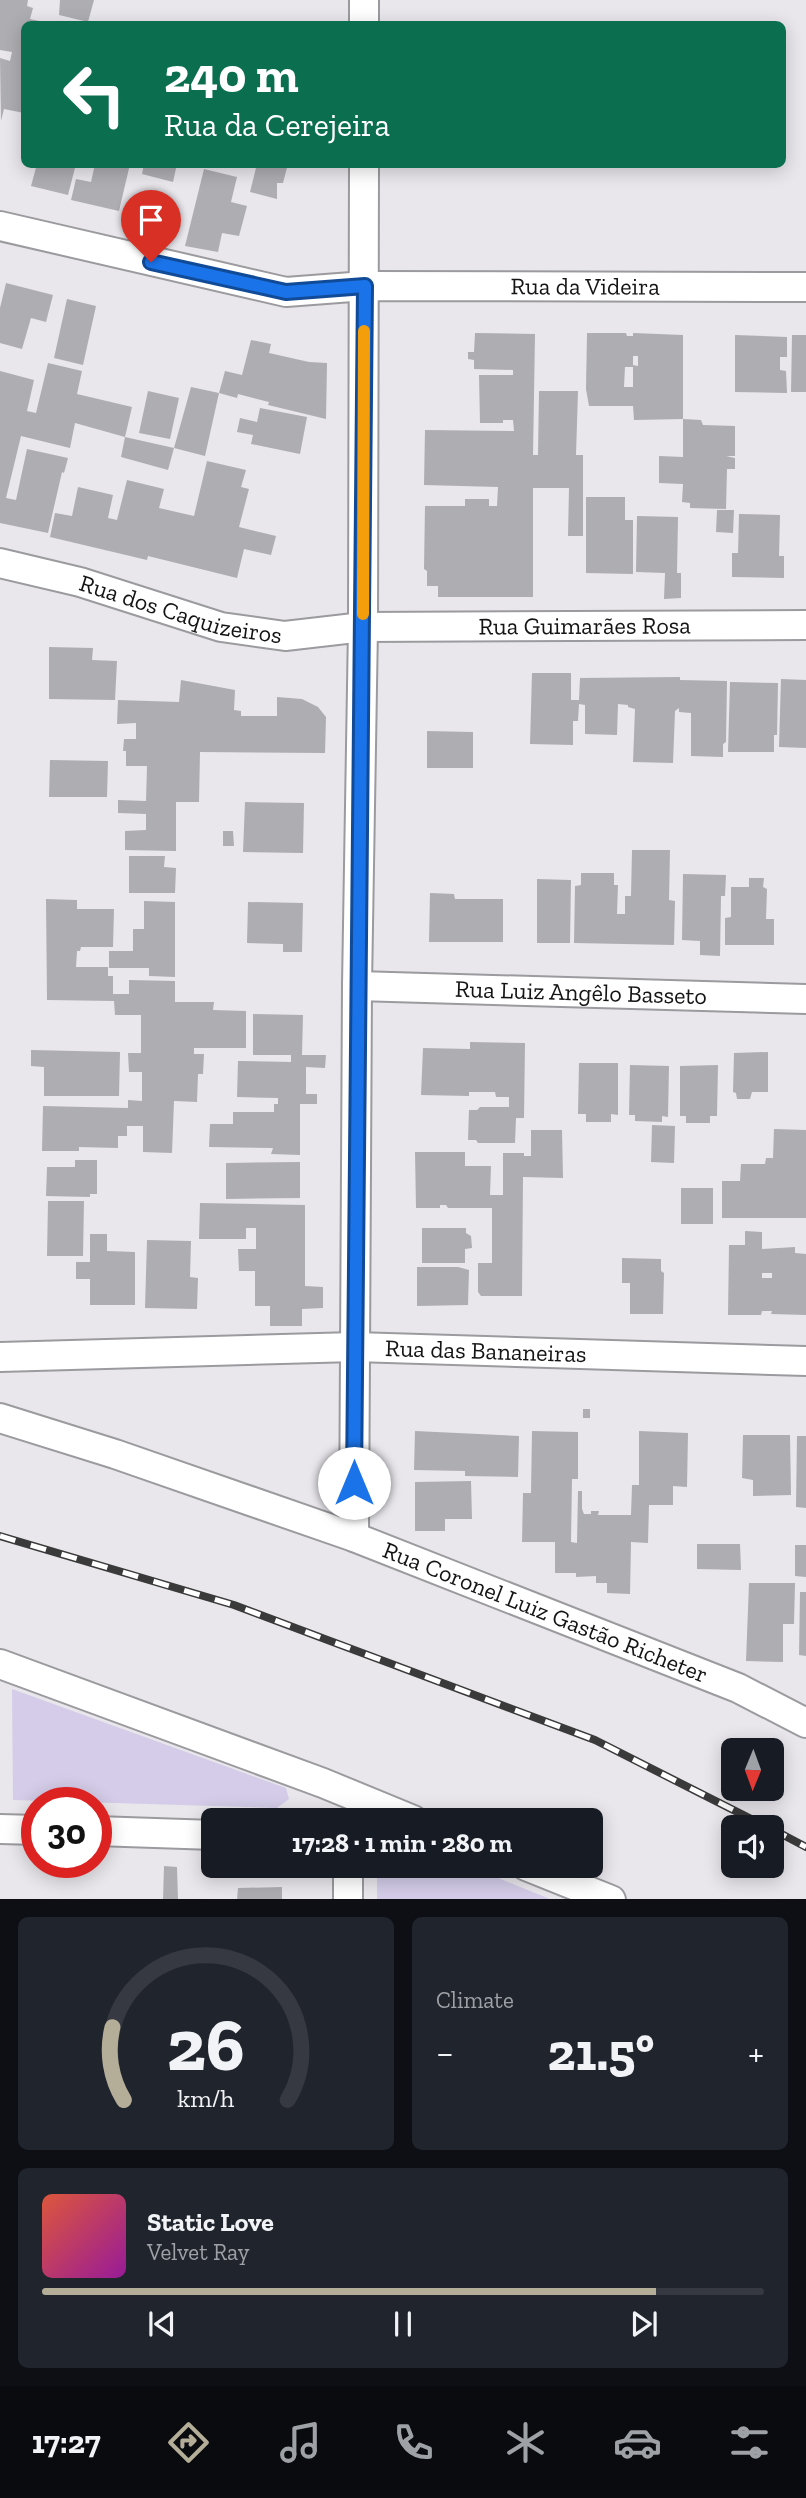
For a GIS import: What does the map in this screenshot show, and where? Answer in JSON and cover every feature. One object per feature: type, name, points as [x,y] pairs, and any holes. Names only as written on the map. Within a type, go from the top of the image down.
[{"type":"street","points":[[364,0],[364,21]]},
{"type":"street","points":[[354,1537],[357,986],[363,627],[364,168]]},
{"type":"street","name":"Rua da Videira","points":[[0,226],[286,292],[365,286],[806,287]]},
{"type":"street","name":"Rua dos Caquizeiros","points":[[0,563],[80,582],[220,626],[285,636],[363,627]]},
{"type":"street","name":"Rua Guimarães Rosa","points":[[363,627],[806,625]]},
{"type":"street","name":"Rua Luiz Angêlo Basseto","points":[[357,986],[806,999]]},
{"type":"street","name":"Rua das Bananeiras","points":[[0,1357],[355,1347],[806,1361]]},
{"type":"street","name":"Rua Coronel Luiz Gastão Richeter","points":[[0,1418],[115,1454],[354,1537],[738,1688],[803,1720]]},
{"type":"street","points":[[0,1664],[349,1807]]},
{"type":"street","points":[[0,1829],[21,1830]]},
{"type":"street","points":[[112,1832],[201,1835]]},
{"type":"street","points":[[348,1878],[348,1899]]},
{"type":"street","points":[[557,1878],[611,1899]]},
{"type":"shaded area","points":[[12,1689],[286,1788],[289,1799],[277,1808],[112,1803],[112,1787],[21,1787],[21,1800],[13,1800]]},
{"type":"shaded area","points":[[377,1878],[498,1878],[550,1899],[377,1899]]},
{"type":"building","points":[[0,0],[28,0],[27,6],[33,8],[30,19],[40,21],[21,21],[21,112],[4,109],[1,121],[0,58],[10,61],[12,52],[0,50]]},
{"type":"building","points":[[60,0],[94,0],[88,21],[59,15]]},
{"type":"building","points":[[36,168],[75,168],[68,195],[31,186]]},
{"type":"building","points":[[94,168],[129,168],[119,211],[71,200],[76,179],[91,182]]},
{"type":"building","points":[[143,168],[176,168],[173,182],[142,174]]},
{"type":"building","points":[[256,168],[287,168],[283,183],[277,183],[277,199],[250,192]]},
{"type":"building","points":[[204,169],[237,177],[231,202],[247,206],[239,236],[222,233],[218,252],[185,246]]},
{"type":"building","points":[[6,283],[53,295],[46,322],[31,318],[22,349],[0,343],[0,308]]},
{"type":"building","points":[[67,299],[96,306],[83,365],[54,358]]},
{"type":"building","points":[[475,333],[535,334],[533,455],[538,455],[539,391],[578,391],[576,455],[583,455],[583,536],[568,536],[569,488],[533,488],[533,597],[438,597],[438,586],[427,586],[427,571],[424,569],[425,506],[465,506],[465,499],[489,499],[489,506],[497,506],[498,487],[424,485],[425,430],[514,431],[513,420],[480,423],[479,375],[513,375],[513,370],[474,369],[474,360],[468,359],[468,352],[474,352]]},
{"type":"building","points":[[587,333],[626,333],[627,336],[633,336],[633,333],[683,335],[683,419],[634,420],[633,406],[589,406],[586,389]],"holes":[[[633,356],[638,356],[638,366],[633,365]],[[625,367],[633,367],[633,387],[624,387]]]},
{"type":"building","points":[[735,335],[787,337],[787,357],[780,357],[780,370],[786,371],[787,393],[735,392]]},
{"type":"building","points":[[792,335],[806,335],[806,392],[791,392]]},
{"type":"building","points":[[251,340],[271,344],[269,353],[327,363],[326,419],[268,405],[269,402],[238,394],[237,398],[219,393],[225,371],[242,375]]},
{"type":"building","points":[[48,363],[82,371],[77,394],[132,407],[125,437],[75,423],[70,448],[21,436],[6,498],[16,500],[27,449],[68,458],[64,473],[62,472],[48,533],[0,523],[0,371],[34,380],[27,411],[36,413]]},
{"type":"building","points":[[191,387],[219,393],[205,456],[174,448]]},
{"type":"building","points":[[148,391],[179,398],[170,439],[139,433]]},
{"type":"building","points":[[260,408],[307,417],[300,454],[251,444],[253,435],[237,432],[240,418],[257,422]]},
{"type":"building","points":[[683,419],[701,420],[703,425],[735,426],[735,456],[726,456],[735,458],[735,469],[727,469],[726,509],[690,508],[690,503],[682,502],[683,484],[659,483],[659,456],[683,457]]},
{"type":"building","points":[[125,437],[174,448],[168,470],[121,457]]},
{"type":"building","points":[[207,461],[246,470],[241,487],[249,489],[239,527],[276,536],[271,555],[244,549],[237,578],[148,556],[147,560],[50,537],[55,513],[72,516],[78,487],[113,495],[108,518],[117,520],[127,480],[164,489],[159,508],[194,516]]},
{"type":"building","points":[[586,497],[625,497],[625,520],[633,520],[633,574],[586,573]]},
{"type":"building","points":[[717,510],[734,510],[733,533],[716,532]]},
{"type":"building","points":[[739,514],[780,515],[779,556],[784,556],[784,578],[732,577],[732,553],[738,553]]},
{"type":"building","points":[[637,516],[678,517],[677,573],[681,573],[681,598],[664,599],[665,573],[636,572]]},
{"type":"building","points":[[49,647],[93,648],[92,660],[117,661],[115,700],[49,699]]},
{"type":"building","points":[[532,673],[571,673],[571,700],[579,700],[580,678],[680,677],[680,680],[727,681],[726,742],[723,744],[723,757],[691,756],[691,713],[679,712],[679,708],[675,711],[673,763],[633,762],[635,709],[628,705],[618,704],[617,735],[585,734],[585,705],[579,704],[578,721],[573,721],[573,745],[530,744]]},
{"type":"building","points":[[781,679],[806,680],[806,748],[779,747]]},
{"type":"building","points":[[181,680],[235,690],[234,710],[241,711],[241,716],[277,716],[277,697],[302,699],[318,707],[326,717],[325,753],[200,752],[199,802],[176,802],[176,851],[125,850],[125,831],[146,830],[146,814],[118,813],[118,800],[146,801],[147,766],[126,766],[124,739],[136,739],[136,723],[117,724],[118,700],[179,702]]},
{"type":"building","points":[[730,682],[778,683],[774,752],[728,752]]},
{"type":"building","points":[[427,731],[473,732],[473,768],[427,768]]},
{"type":"building","points":[[50,760],[108,761],[107,797],[49,797]]},
{"type":"building","points":[[245,802],[304,803],[303,853],[243,852]]},
{"type":"building","points":[[223,831],[233,831],[234,846],[223,846]]},
{"type":"building","points":[[632,850],[670,850],[669,900],[675,901],[674,945],[574,943],[575,886],[581,885],[581,873],[614,873],[614,885],[618,885],[617,914],[625,914],[625,896],[631,896]]},
{"type":"building","points":[[129,856],[165,856],[164,867],[176,868],[175,893],[129,893]]},
{"type":"building","points":[[683,874],[726,875],[725,896],[721,896],[720,956],[700,955],[700,941],[682,940]]},
{"type":"building","points":[[749,878],[764,878],[763,887],[767,889],[766,919],[774,919],[774,945],[725,945],[725,918],[731,917],[731,887],[749,887]]},
{"type":"building","points":[[537,879],[571,880],[570,943],[537,943]]},
{"type":"building","points":[[430,893],[454,894],[455,899],[503,899],[503,942],[429,942]]},
{"type":"building","points":[[46,899],[77,900],[77,909],[114,909],[113,947],[81,947],[80,951],[77,951],[76,967],[108,967],[108,976],[113,976],[113,994],[129,994],[129,980],[175,981],[175,1002],[214,1002],[213,1010],[246,1011],[246,1048],[194,1048],[194,1054],[204,1054],[203,1074],[198,1074],[197,1102],[174,1101],[172,1153],[143,1152],[143,1126],[127,1126],[127,1136],[118,1136],[118,1148],[79,1147],[79,1151],[42,1151],[43,1106],[128,1108],[128,1100],[142,1101],[142,1072],[129,1072],[128,1053],[141,1053],[141,1015],[115,1015],[114,1001],[47,1000]]},
{"type":"building","points":[[144,901],[175,902],[175,977],[149,976],[149,968],[109,968],[109,951],[133,951],[133,929],[144,929]]},
{"type":"building","points":[[248,902],[303,903],[302,952],[283,952],[283,944],[247,943]]},
{"type":"building","points":[[253,1014],[303,1015],[302,1055],[326,1055],[325,1068],[306,1067],[306,1094],[317,1094],[317,1104],[300,1104],[300,1155],[271,1154],[273,1148],[209,1147],[210,1124],[233,1124],[233,1112],[274,1112],[274,1104],[278,1104],[278,1098],[237,1097],[238,1061],[291,1062],[291,1055],[253,1055]]},
{"type":"building","points":[[470,1042],[525,1043],[524,1118],[516,1118],[515,1143],[478,1143],[476,1140],[468,1140],[469,1110],[477,1110],[480,1107],[509,1107],[509,1097],[496,1097],[495,1092],[469,1092],[469,1096],[421,1095],[423,1048],[470,1049]]},
{"type":"building","points":[[31,1050],[120,1052],[119,1096],[44,1096],[44,1067],[31,1066]]},
{"type":"building","points":[[768,1052],[768,1092],[752,1092],[750,1099],[737,1099],[736,1093],[733,1092],[734,1053]]},
{"type":"building","points":[[579,1063],[618,1063],[618,1115],[611,1114],[611,1122],[586,1122],[586,1114],[578,1114]]},
{"type":"building","points":[[630,1065],[669,1066],[668,1117],[662,1116],[662,1122],[635,1121],[635,1115],[629,1115]]},
{"type":"building","points":[[718,1065],[717,1116],[710,1116],[710,1123],[686,1123],[686,1116],[680,1116],[680,1066]]},
{"type":"building","points":[[652,1125],[675,1126],[674,1163],[651,1162]]},
{"type":"building","points":[[774,1129],[806,1130],[806,1218],[722,1218],[722,1181],[740,1181],[741,1164],[765,1164],[766,1158],[773,1158]]},
{"type":"building","points":[[531,1130],[562,1130],[563,1178],[523,1177],[522,1296],[481,1296],[478,1292],[478,1263],[492,1263],[492,1208],[448,1208],[446,1205],[440,1205],[440,1208],[416,1208],[415,1152],[465,1152],[465,1166],[491,1166],[490,1195],[503,1195],[503,1153],[524,1153],[524,1156],[531,1156]]},
{"type":"building","points":[[75,1160],[97,1160],[97,1194],[90,1194],[90,1197],[46,1196],[47,1167],[75,1167]]},
{"type":"building","points":[[300,1162],[300,1198],[226,1199],[226,1163]]},
{"type":"building","points":[[681,1188],[713,1188],[713,1224],[681,1224]]},
{"type":"building","points":[[48,1201],[84,1201],[83,1256],[47,1256]]},
{"type":"building","points":[[200,1203],[305,1205],[305,1286],[323,1287],[323,1308],[302,1309],[302,1326],[270,1326],[270,1306],[255,1306],[255,1271],[239,1271],[238,1249],[256,1249],[256,1228],[246,1228],[246,1239],[199,1239]]},
{"type":"building","points":[[422,1228],[466,1228],[466,1233],[471,1236],[472,1248],[465,1249],[465,1263],[422,1263]]},
{"type":"building","points":[[745,1231],[762,1232],[762,1249],[795,1247],[795,1253],[806,1254],[806,1315],[771,1314],[772,1311],[762,1311],[761,1315],[728,1315],[729,1245],[745,1245]],"holes":[[[762,1273],[772,1273],[772,1278],[762,1278]]]},
{"type":"building","points":[[90,1234],[107,1234],[107,1251],[135,1252],[135,1305],[90,1305],[90,1279],[76,1279],[76,1262],[90,1262]]},
{"type":"building","points":[[147,1240],[191,1241],[190,1277],[198,1278],[197,1309],[145,1308]]},
{"type":"building","points":[[622,1258],[661,1259],[661,1271],[664,1273],[663,1314],[630,1314],[630,1283],[622,1283]]},
{"type":"building","points":[[417,1267],[458,1267],[469,1270],[468,1305],[417,1306]]},
{"type":"building","points":[[583,1409],[590,1409],[590,1418],[583,1418]]},
{"type":"building","points":[[415,1431],[519,1436],[518,1477],[465,1476],[465,1471],[414,1470]]},
{"type":"building","points":[[532,1431],[578,1432],[578,1479],[572,1479],[571,1542],[577,1543],[578,1491],[582,1491],[584,1514],[599,1511],[598,1515],[631,1515],[632,1485],[639,1485],[639,1431],[688,1433],[687,1487],[673,1486],[673,1505],[649,1505],[648,1543],[631,1542],[630,1594],[607,1593],[607,1583],[596,1583],[596,1576],[576,1577],[576,1573],[555,1573],[555,1542],[522,1542],[523,1493],[531,1493]]},
{"type":"building","points":[[743,1435],[790,1435],[791,1495],[753,1496],[753,1480],[742,1478]]},
{"type":"building","points":[[797,1436],[806,1436],[806,1508],[796,1507]]},
{"type":"building","points":[[471,1481],[472,1519],[445,1519],[445,1531],[415,1531],[415,1482]]},
{"type":"building","points":[[697,1544],[740,1544],[741,1570],[697,1569]]},
{"type":"building","points":[[795,1545],[806,1545],[806,1577],[795,1576]]},
{"type":"building","points":[[749,1583],[795,1583],[794,1624],[783,1624],[783,1662],[746,1661]]},
{"type":"building","points":[[800,1592],[806,1592],[806,1656],[799,1655]]},
{"type":"building","points":[[164,1866],[177,1867],[178,1899],[163,1899]]},
{"type":"building","points":[[282,1887],[282,1899],[237,1899],[238,1888]]},
{"type":"railway","points":[[0,1536],[234,1605],[595,1740],[743,1815]]},
{"type":"railway","points":[[784,1835],[806,1847]]},
{"type":"slow traffic","points":[[363,614],[364,331]]},
{"type":"route","points":[[151,262],[286,292],[365,286],[354,1483]]}]
